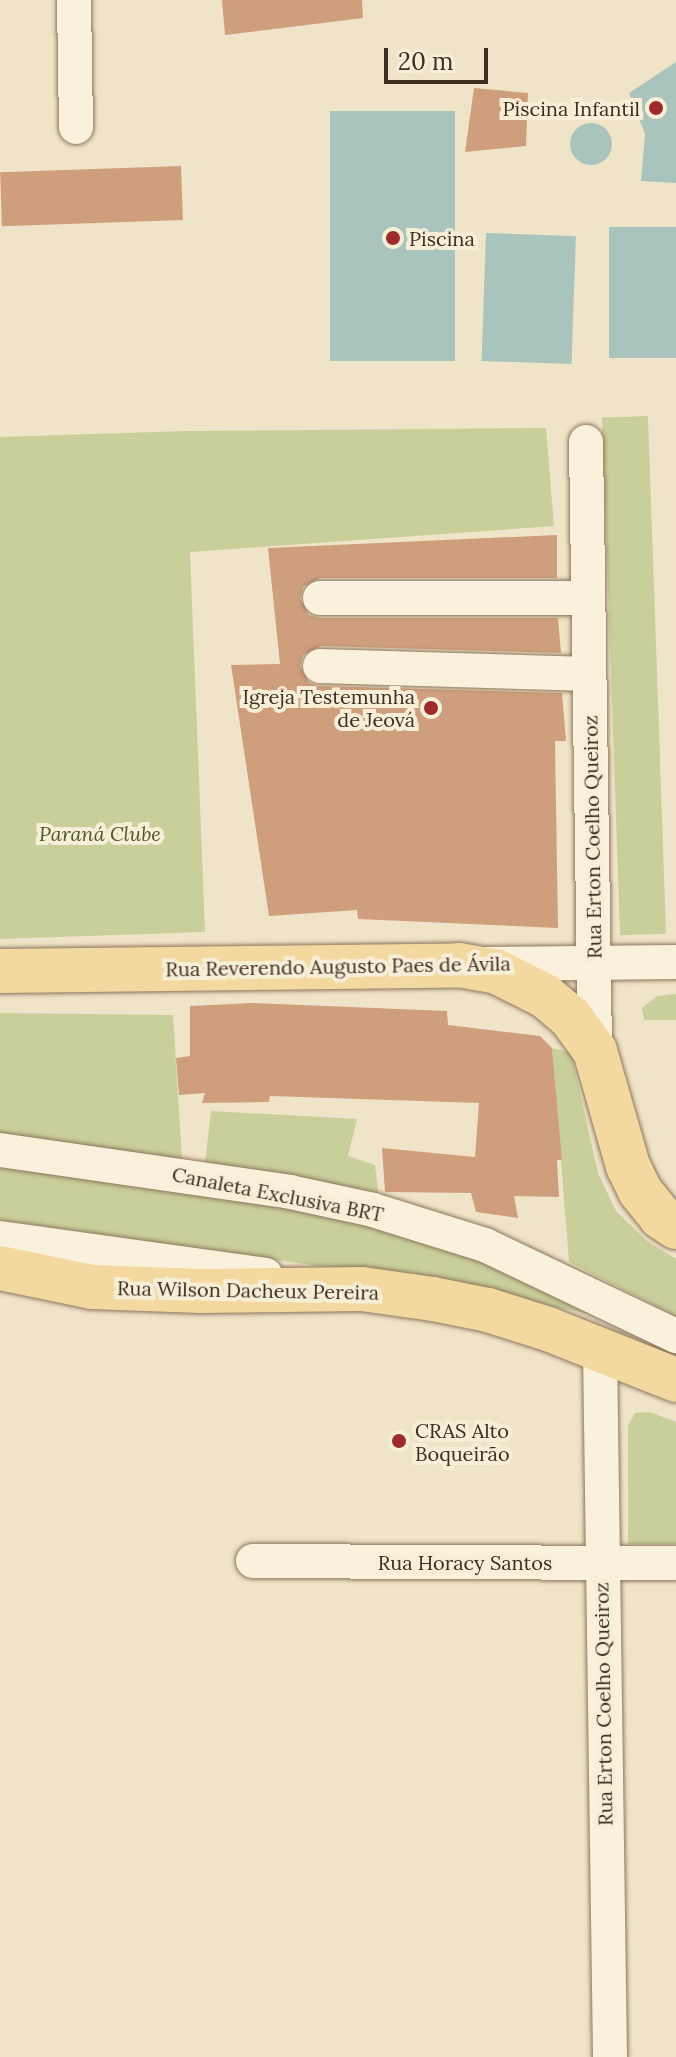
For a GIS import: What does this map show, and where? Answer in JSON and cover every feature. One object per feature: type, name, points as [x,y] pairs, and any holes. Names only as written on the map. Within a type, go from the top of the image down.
[{"type":"main road","name":"Rua Reverendo Augusto Paes de Ávila","points":[[0,971],[459,965]]},
{"type":"main road","points":[[459,965],[497,972],[545,996],[571,1018],[595,1051]]},
{"type":"main road","name":"Rua Erton Coelho Queiroz","points":[[595,1051],[628,1166],[640,1191],[668,1222]]},
{"type":"main road","name":"Rua Wilson Dacheux Pereira","points":[[0,1268],[45,1279],[133,1290],[362,1289],[488,1310],[548,1329],[676,1380]]},
{"type":"street","points":[[74,0],[76,127]]},
{"type":"street","name":"Rua Erton Coelho Queiroz","points":[[586,442],[595,1051]]},
{"type":"street","points":[[320,598],[588,598]]},
{"type":"street","points":[[320,666],[589,674]]},
{"type":"street","name":"Rua Reverendo Augusto Paes de Ávila","points":[[459,965],[676,962]]},
{"type":"street","name":"Canaleta Exclusiva BRT","points":[[0,1150],[290,1192],[373,1210],[485,1245],[676,1336]]},
{"type":"street","points":[[0,1238],[362,1289]]},
{"type":"street","points":[[600,1351],[676,1363]]},
{"type":"street","name":"Rua Erton Coelho Queiroz","points":[[600,1351],[610,2057]]},
{"type":"street","name":"Rua Horacy Santos","points":[[253,1561],[676,1563]]},
{"type":"green space","points":[[648,416],[666,934],[620,935],[602,418]]},
{"type":"green space","name":"Paraná Clube","points":[[546,428],[554,526],[190,552],[205,932],[0,939],[0,437],[185,431]]},
{"type":"green space","points":[[676,994],[676,1020],[644,1020],[642,1008],[657,996]]},
{"type":"green space","points":[[0,1013],[173,1015],[182,1159],[0,1134]]},
{"type":"green space","points":[[552,1048],[571,1053],[598,1173],[616,1211],[647,1241],[676,1259],[676,1316],[569,1262]]},
{"type":"green space","points":[[211,1111],[357,1119],[348,1156],[375,1165],[379,1198],[204,1171]]},
{"type":"green space","points":[[0,1165],[316,1212],[404,1232],[495,1264],[600,1316],[423,1281],[0,1220]]},
{"type":"green space","points":[[650,1412],[676,1422],[676,1544],[628,1544],[628,1426],[635,1413]]},
{"type":"water","name":"Piscina Infantil","points":[[676,62],[676,183],[641,181],[645,134],[629,93]]},
{"type":"water","name":"Piscina","points":[[330,111],[455,111],[455,361],[330,361]]},
{"type":"water","points":[[591,123],[606,129],[612,144],[606,159],[591,165],[576,159],[570,144],[576,129]]},
{"type":"water","points":[[609,227],[676,227],[676,358],[609,358]]},
{"type":"water","name":"Piscina","points":[[486,233],[576,236],[571,364],[482,361]]},
{"type":"building","points":[[222,0],[362,0],[363,18],[225,35]]},
{"type":"building","points":[[474,88],[528,93],[526,146],[465,152]]},
{"type":"building","points":[[181,166],[183,220],[2,226],[0,172]]},
{"type":"building","points":[[557,535],[557,578],[320,578],[303,587],[300,599],[309,615],[320,618],[558,618],[561,653],[321,646],[303,655],[300,666],[309,683],[319,686],[562,693],[566,741],[555,741],[558,928],[358,919],[357,910],[269,916],[231,665],[280,664],[268,548]]},
{"type":"building","points":[[253,1003],[447,1011],[448,1025],[540,1036],[552,1048],[562,1160],[557,1160],[559,1197],[514,1196],[518,1218],[476,1212],[471,1193],[385,1192],[382,1148],[475,1157],[479,1103],[270,1096],[269,1102],[202,1103],[205,1093],[179,1095],[176,1058],[190,1056],[190,1006]]},
{"type":"place","name":"Piscina Infantil","points":[[656,108]]},
{"type":"place","name":"Piscina","points":[[393,238]]},
{"type":"place","name":"Igreja Testemunha de Jeová","points":[[431,708]]},
{"type":"place","name":"CRAS Alto Boqueirão","points":[[399,1441]]}]
